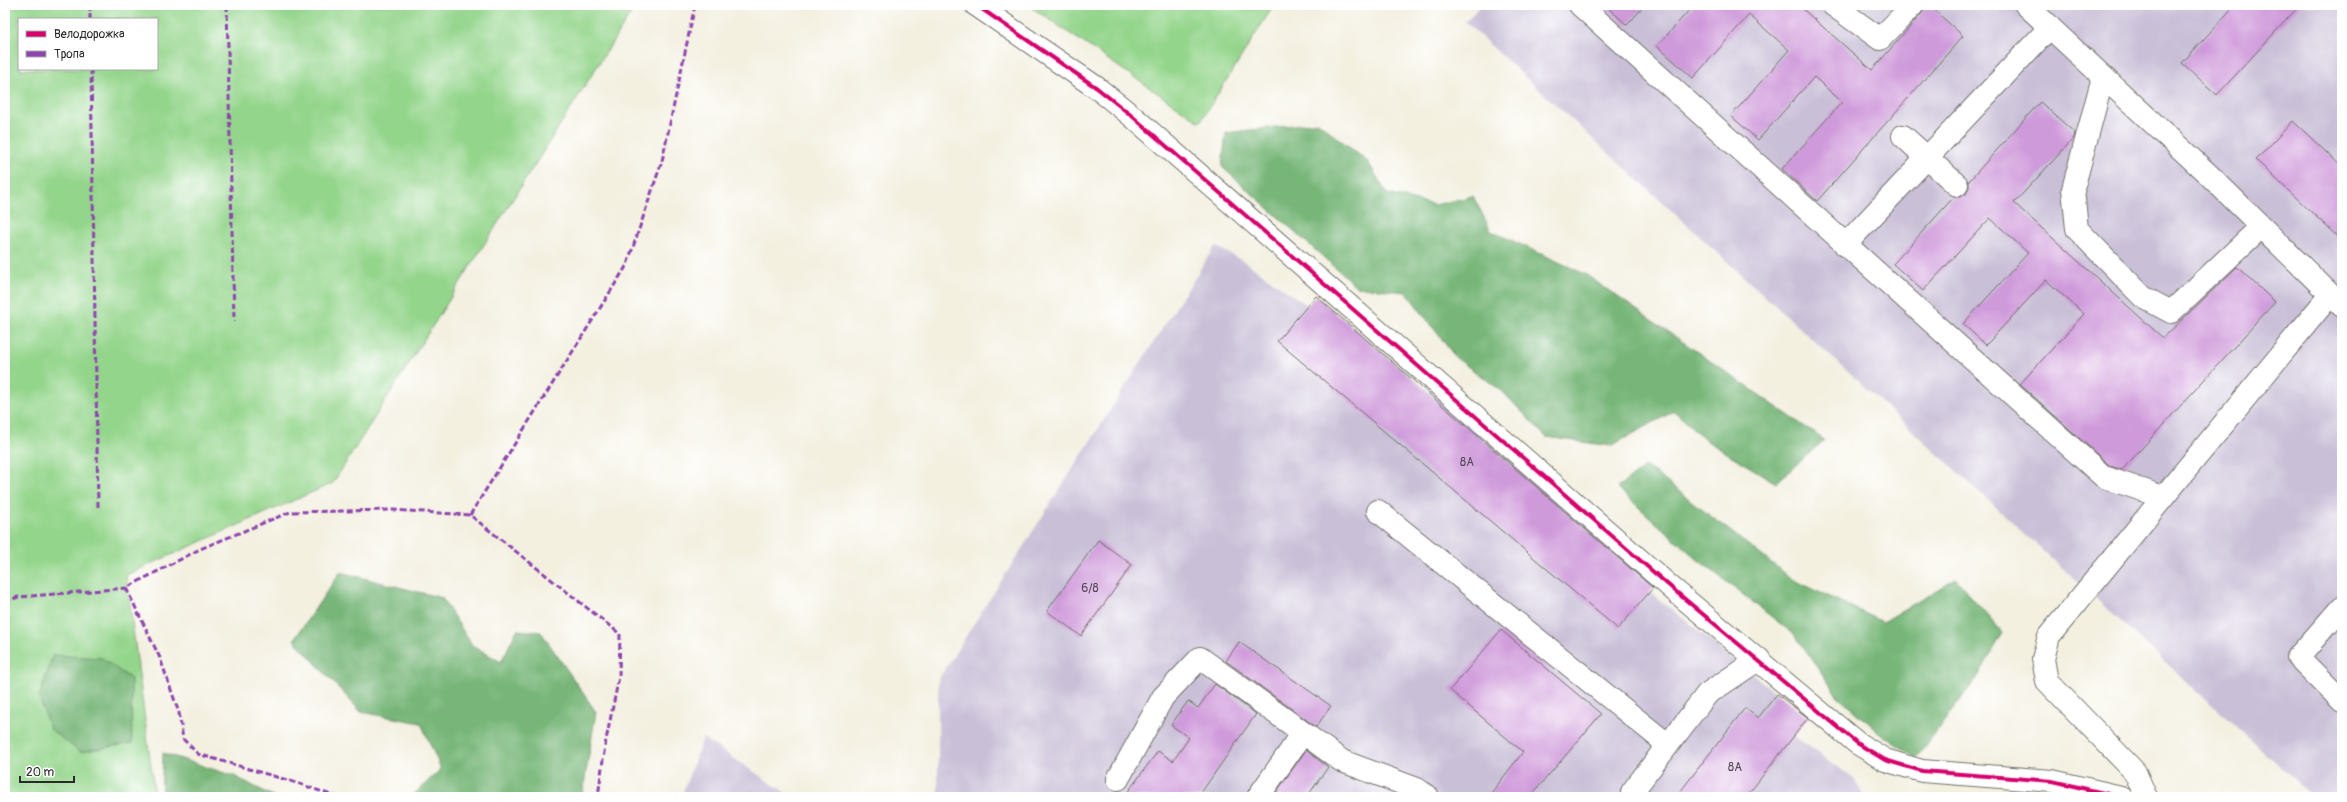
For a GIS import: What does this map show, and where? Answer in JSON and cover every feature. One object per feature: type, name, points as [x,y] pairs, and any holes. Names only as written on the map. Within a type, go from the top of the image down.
[{"type":"street","points":[[976,5],[1097,88],[1132,116],[1674,590],[1759,659],[1857,743],[1885,760],[1922,771],[2052,781],[2121,797]]},
{"type":"street","points":[[1580,5],[2104,477],[2163,497]]},
{"type":"street","points":[[1833,5],[1880,38],[1913,5]]},
{"type":"street","points":[[2026,5],[2209,175],[2336,300],[2163,497],[2049,636],[2043,659],[2047,681],[2135,772],[2146,797]]},
{"type":"street","points":[[1845,245],[2050,27]]},
{"type":"street","points":[[2103,77],[2073,189],[2077,229],[2143,297],[2171,312],[2261,227]]},
{"type":"street","points":[[1903,136],[1957,184]]},
{"type":"street","points":[[1378,511],[1667,744]]},
{"type":"street","points":[[2342,607],[2298,657],[2342,701]]},
{"type":"street","points":[[1118,779],[1163,697],[1200,658],[1342,761],[1417,789],[1428,797]]},
{"type":"street","points":[[1632,792],[1667,744],[1707,694],[1759,659]]},
{"type":"street","points":[[1258,797],[1303,733]]},
{"type":"shaded area","points":[[1481,5],[2342,5],[2342,797],[2313,797],[1465,22]]},
{"type":"shaded area","points":[[1215,246],[1245,262],[1307,305],[1316,296],[1656,584],[1650,592],[1777,694],[1794,736],[1854,779],[1864,797],[938,797],[938,680]]},
{"type":"shaded area","points":[[703,738],[792,797],[681,797]]},
{"type":"green space","points":[[5,5],[636,5],[333,483],[126,575],[155,797],[5,797]]},
{"type":"green space","points":[[1028,5],[1274,5],[1200,122]]},
{"type":"green space","points":[[1318,122],[1368,162],[1387,194],[1435,205],[1473,196],[1491,231],[1585,274],[1824,440],[1776,483],[1707,441],[1674,411],[1611,446],[1546,437],[1502,391],[1456,358],[1406,292],[1357,287],[1222,167],[1226,133]]},
{"type":"green space","points":[[1646,466],[1792,579],[1883,622],[1956,579],[2003,633],[1977,678],[1916,758],[1880,733],[1837,695],[1795,635],[1697,559],[1617,488]]},
{"type":"green space","points":[[340,572],[442,598],[472,645],[501,662],[517,630],[541,632],[596,712],[582,797],[411,797],[441,769],[421,723],[361,712],[294,640]]},
{"type":"green space","points":[[53,655],[102,658],[131,679],[132,743],[80,752],[50,729],[39,697]]},
{"type":"green space","points":[[163,753],[234,776],[275,797],[161,797]]},
{"type":"building","points":[[1605,5],[1645,5],[1627,25]]},
{"type":"building","points":[[1694,5],[1798,5],[1872,70],[1929,5],[1963,36],[1817,201],[1782,169],[1842,102],[1814,77],[1758,140],[1731,116],[1789,50],[1749,15],[1693,78],[1657,46]]},
{"type":"building","points":[[2235,5],[2300,5],[2217,95],[2182,63]]},
{"type":"building","points":[[2040,102],[2075,133],[2074,138],[2014,203],[2163,338],[2237,267],[2275,302],[2122,470],[2110,466],[2020,384],[2084,314],[2046,280],[1986,345],[1963,324],[2028,253],[1990,218],[1923,291],[1893,264],[1954,197],[1960,197],[1966,194],[1969,187],[1969,181]]},
{"type":"building","points":[[2293,121],[2342,167],[2342,241],[2256,160]]},
{"type":"building","points":[[1316,296],[1653,588],[1618,629],[1277,341]]},
{"type":"building","points":[[1098,540],[1132,565],[1081,636],[1047,611]]},
{"type":"building","points":[[1501,630],[1601,714],[1530,797],[1488,797],[1523,752],[1450,690]]},
{"type":"building","points":[[1239,642],[1331,706],[1316,727],[1226,661]]},
{"type":"building","points":[[1215,684],[1256,714],[1198,797],[1124,797],[1158,751],[1173,761],[1189,738],[1171,725],[1188,701],[1198,708]]},
{"type":"building","points":[[1777,694],[1808,718],[1746,797],[1676,797],[1745,708],[1758,718]]},
{"type":"building","points":[[1306,750],[1328,767],[1307,797],[1273,797]]},
{"type":"marked path","points":[[90,5],[90,18]]},
{"type":"marked path","points":[[227,5],[234,321]]},
{"type":"marked path","points":[[470,515],[627,265],[662,161],[695,5]]},
{"type":"marked path","points":[[91,70],[98,508]]},
{"type":"marked path","points":[[5,602],[18,597],[126,588],[200,549],[290,512],[393,510],[470,515],[620,634],[619,677],[605,745],[598,797]]},
{"type":"marked path","points":[[126,588],[160,658],[179,713],[183,739],[198,754],[297,783],[337,797]]},
{"type":"cycle path","points":[[976,5],[1097,88],[1132,116],[1674,590],[1857,743],[1885,760],[1922,771],[2052,781],[2121,797]]}]
